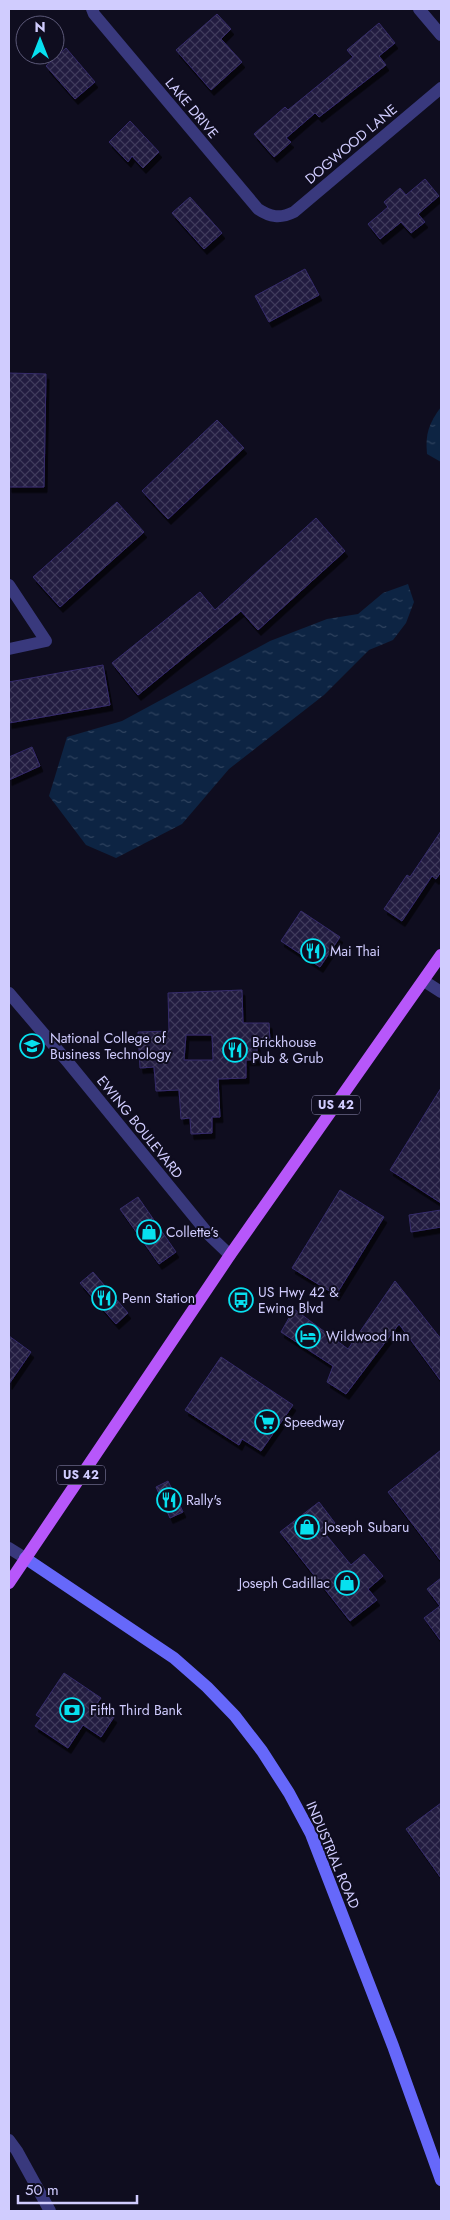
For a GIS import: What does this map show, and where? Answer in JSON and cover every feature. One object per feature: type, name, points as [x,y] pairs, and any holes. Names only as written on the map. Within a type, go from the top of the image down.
[{"type":"main road","name":"US 42","points":[[9,1583],[230,1255],[441,955]]},
{"type":"main road","name":"INDUSTRIAL ROAD","points":[[26,1558],[174,1658],[213,1692],[236,1716],[262,1751],[289,1793],[311,1834],[393,2046],[441,2180]]},
{"type":"street","name":"LAKE DRIVE","points":[[92,9],[94,14],[258,209],[267,215],[277,216]]},
{"type":"street","points":[[419,9],[441,35]]},
{"type":"street","name":"DOGWOOD LANE","points":[[277,216],[286,216],[294,212],[441,88]]},
{"type":"street","points":[[9,585],[46,641],[9,649]]},
{"type":"street","points":[[424,981],[441,992]]},
{"type":"street","name":"EWING BOULEVARD","points":[[9,992],[210,1236],[230,1255]]},
{"type":"street","points":[[9,1548],[26,1558]]},
{"type":"street","points":[[9,2140],[50,2211]]},
{"type":"water","points":[[441,407],[441,462],[427,454],[427,435],[433,418]]},
{"type":"water","points":[[408,584],[414,602],[406,623],[393,640],[369,650],[324,695],[229,769],[182,824],[116,858],[86,845],[49,796],[67,737],[122,721],[270,641],[327,619],[358,614],[383,593]]},
{"type":"building","points":[[217,14],[231,29],[221,39],[242,62],[211,90],[176,50]]},
{"type":"building","points":[[379,23],[395,43],[379,56],[386,65],[319,117],[315,113],[286,138],[291,142],[274,157],[254,134],[285,107],[288,110],[353,57],[347,50]]},
{"type":"building","points":[[65,49],[95,82],[75,99],[46,66],[65,65]]},
{"type":"building","points":[[130,121],[159,152],[143,168],[132,156],[128,162],[109,142]]},
{"type":"building","points":[[425,179],[439,196],[418,214],[425,222],[411,233],[401,222],[380,239],[368,224],[388,207],[384,202],[400,188],[406,195]]},
{"type":"building","points":[[190,197],[222,233],[204,249],[172,213]]},
{"type":"building","points":[[305,269],[319,295],[269,322],[255,296]]},
{"type":"building","points":[[9,373],[46,374],[44,487],[9,487]]},
{"type":"building","points":[[217,420],[244,448],[168,519],[142,491]]},
{"type":"building","points":[[117,502],[144,532],[60,607],[33,577]]},
{"type":"building","points":[[316,518],[345,551],[258,630],[241,611],[138,695],[112,663],[200,592],[215,610]]},
{"type":"building","points":[[103,665],[110,705],[9,723],[9,682]]},
{"type":"building","points":[[32,747],[40,766],[9,780],[9,757]]},
{"type":"building","points":[[441,831],[441,872],[436,879],[432,876],[402,921],[384,909],[407,875],[410,877]]},
{"type":"building","points":[[301,911],[340,937],[320,967],[281,941]]},
{"type":"building","points":[[242,990],[243,1023],[269,1023],[270,1042],[257,1042],[257,1060],[246,1060],[246,1078],[218,1079],[220,1117],[212,1117],[212,1133],[191,1134],[190,1118],[181,1119],[179,1090],[156,1091],[154,1067],[140,1068],[138,1032],[169,1031],[168,993]],"holes":[[[186,1035],[212,1035],[213,1060],[184,1060]]]},
{"type":"building","points":[[441,1088],[441,1203],[390,1170]]},
{"type":"building","name":"Wildwood Inn","points":[[340,1190],[384,1217],[336,1295],[292,1268]]},
{"type":"building","points":[[138,1197],[176,1252],[159,1264],[120,1209]]},
{"type":"building","points":[[441,1210],[441,1227],[411,1232],[409,1215]]},
{"type":"building","name":"Penn Station","points":[[93,1272],[128,1313],[116,1324],[80,1283]]},
{"type":"building","name":"Wildwood Inn","points":[[395,1281],[441,1339],[441,1381],[399,1324],[346,1394],[327,1382],[333,1366],[281,1332],[294,1309],[348,1349]]},
{"type":"building","points":[[9,1336],[31,1352],[9,1384]]},
{"type":"building","name":"Speedway","points":[[221,1357],[293,1405],[261,1451],[242,1439],[239,1445],[185,1410]]},
{"type":"building","points":[[441,1450],[441,1561],[388,1492]]},
{"type":"building","name":"Rally's","points":[[168,1481],[183,1512],[170,1518],[156,1487]]},
{"type":"building","name":"Joseph Cadillac","points":[[319,1502],[335,1523],[323,1531],[351,1565],[364,1554],[383,1576],[368,1589],[377,1600],[350,1621],[280,1532]]},
{"type":"building","points":[[441,1578],[441,1641],[424,1618],[440,1606],[427,1589]]},
{"type":"building","name":"Fifth Third Bank","points":[[64,1673],[101,1698],[96,1705],[114,1717],[101,1737],[83,1725],[68,1748],[35,1726],[41,1718],[36,1715]]},
{"type":"building","points":[[441,1803],[441,1878],[406,1829]]},
{"type":"place","name":"Mai Thai","points":[[313,951]]},
{"type":"place","name":"National College of Business Technology","points":[[32,1046]]},
{"type":"place","name":"Brickhouse Pub & Grub","points":[[235,1050]]},
{"type":"place","name":"Collette’s","points":[[149,1232]]},
{"type":"place","name":"Penn Station","points":[[104,1298]]},
{"type":"place","name":"US Hwy 42 & Ewing Blvd","points":[[241,1300]]},
{"type":"place","name":"Wildwood Inn","points":[[308,1336]]},
{"type":"place","name":"Speedway","points":[[267,1422]]},
{"type":"place","name":"Rally's","points":[[169,1500]]},
{"type":"place","name":"Joseph Subaru","points":[[307,1527]]},
{"type":"place","name":"Joseph Cadillac","points":[[347,1583]]},
{"type":"place","name":"Fifth Third Bank","points":[[72,1710]]}]
